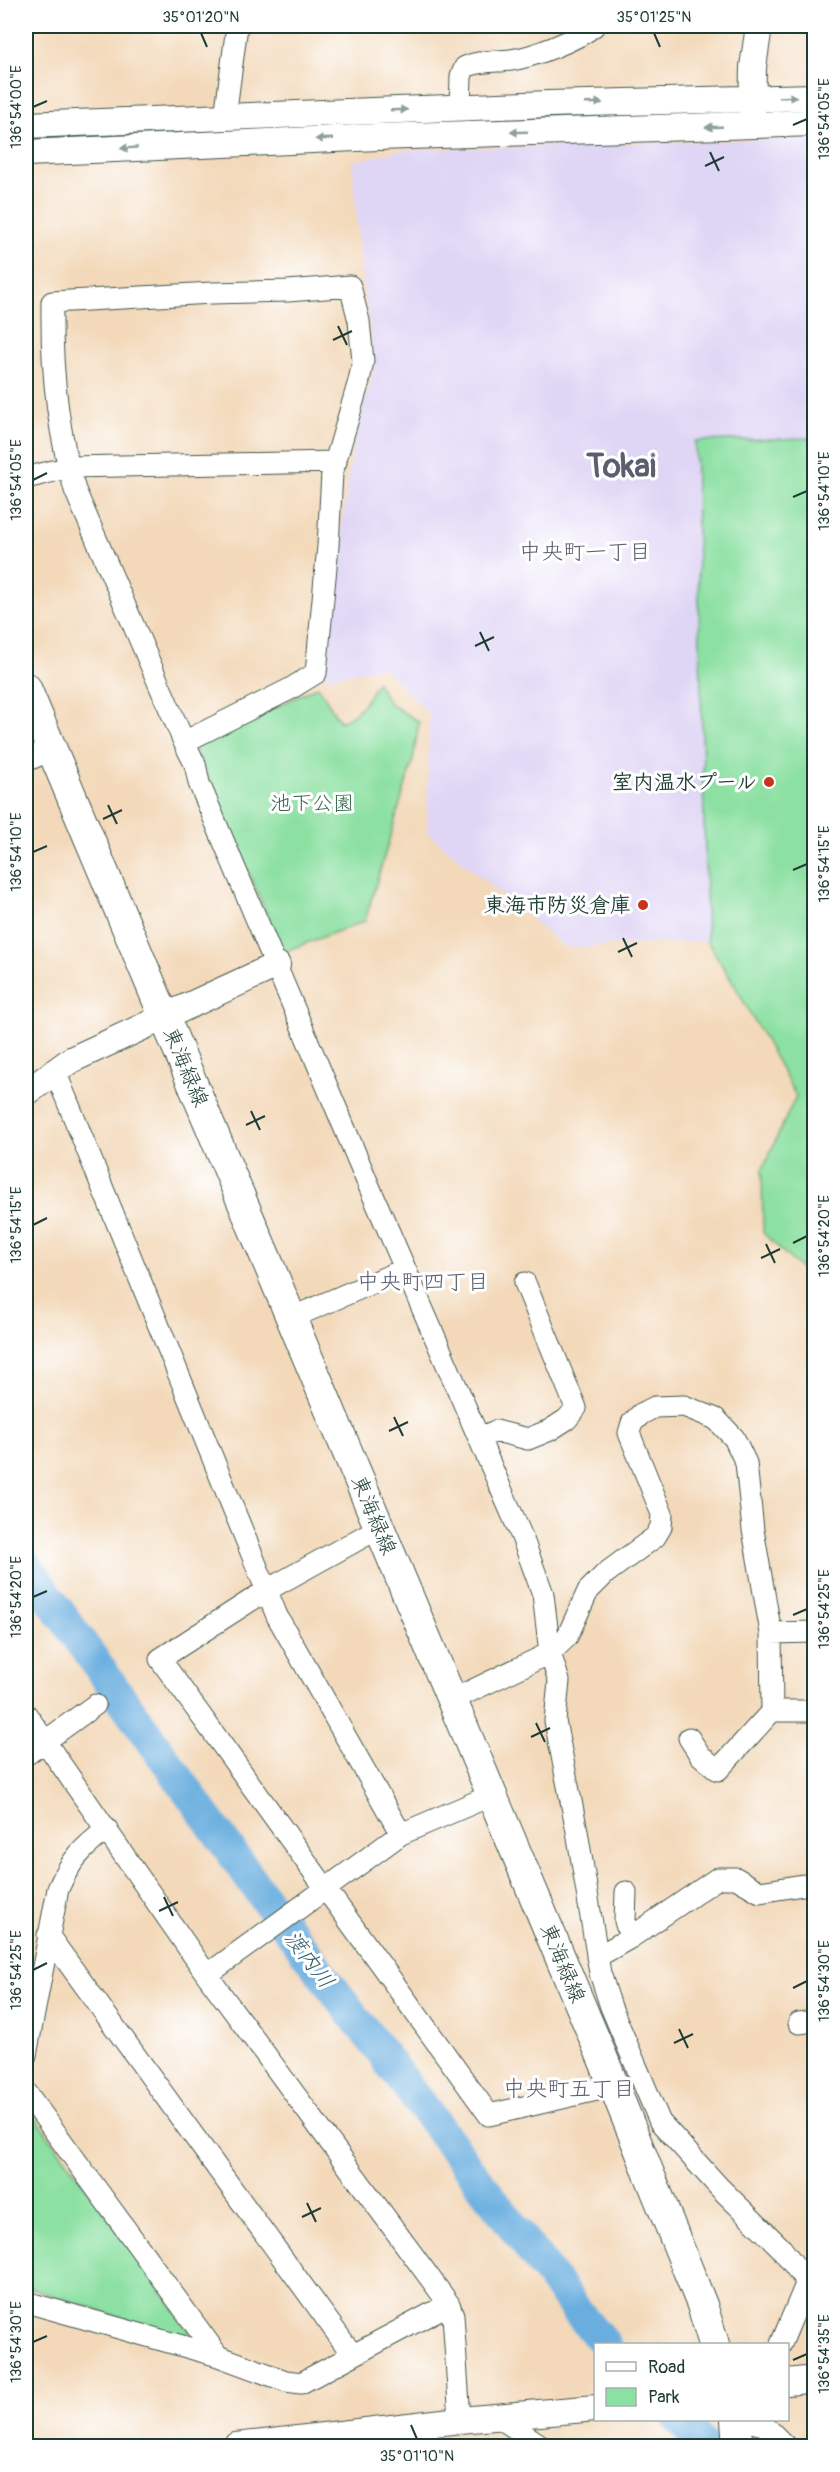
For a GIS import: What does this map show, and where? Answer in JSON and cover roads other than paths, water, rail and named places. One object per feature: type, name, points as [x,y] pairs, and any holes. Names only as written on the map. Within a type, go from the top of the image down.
[{"type":"main road","name":"東海緑線","points":[[26,688],[38,755],[165,1017],[614,2086],[702,2305],[714,2343]]},
{"type":"main road","points":[[736,2421],[738,2446]]},
{"type":"street","points":[[225,117],[237,26]]},
{"type":"street","points":[[460,108],[460,76],[465,67],[478,62],[510,60],[535,55],[594,26]]},
{"type":"street","points":[[752,126],[753,67],[759,26]]},
{"type":"street","points":[[26,125],[814,97]]},
{"type":"street","points":[[26,153],[378,137],[814,123]]},
{"type":"street","points":[[184,742],[290,689],[316,673],[328,546],[332,473],[363,361],[359,321],[350,286],[52,302],[56,385],[69,467],[75,490],[184,742],[405,1269],[522,1537],[543,1594],[550,1653],[559,1681],[555,1721],[577,1832],[597,1957],[611,2007],[660,2122],[719,2187],[811,2281],[781,2343]]},
{"type":"street","points":[[26,478],[69,467],[336,462]]},
{"type":"street","points":[[26,1093],[71,1060],[277,965]]},
{"type":"street","points":[[55,1071],[278,1616],[401,1834]]},
{"type":"street","points":[[291,1318],[405,1269]]},
{"type":"street","points":[[479,1438],[496,1431],[528,1439],[550,1430],[567,1419],[576,1408],[525,1283]]},
{"type":"street","points":[[452,1700],[550,1653],[567,1637],[588,1591],[606,1573],[655,1537],[661,1527],[662,1514],[629,1433],[632,1423],[641,1414],[655,1407],[684,1406],[716,1419],[734,1438],[746,1463],[753,1530],[771,1633],[772,1711],[718,1770],[699,1755],[689,1738]]},
{"type":"street","points":[[379,1528],[267,1590],[160,1659],[320,1892],[489,2115],[614,2086]]},
{"type":"street","points":[[771,1633],[814,1632]]},
{"type":"street","points":[[26,1755],[94,1705]]},
{"type":"street","points":[[772,1711],[814,1711]]},
{"type":"street","points":[[26,1714],[207,1975],[449,2304],[453,2315],[460,2420]]},
{"type":"street","points":[[207,1975],[401,1834],[492,1795]]},
{"type":"street","points":[[26,2055],[57,1889],[68,1865],[107,1829]]},
{"type":"street","points":[[597,1957],[630,1938],[718,1878],[736,1878],[760,1892],[809,1884]]},
{"type":"street","points":[[626,1892],[625,1921],[630,1938]]},
{"type":"street","points":[[48,1935],[352,2354]]},
{"type":"street","points":[[26,2092],[218,2356]]},
{"type":"street","points":[[26,2302],[218,2356],[286,2381],[301,2382],[449,2304]]},
{"type":"street","points":[[789,2382],[814,2379]]},
{"type":"street","points":[[236,2446],[270,2444],[460,2420],[594,2408]]},
{"type":"street","points":[[498,2417],[542,2446]]},
{"type":"street","points":[[746,2421],[764,2426],[785,2446]]},
{"type":"waterway","name":"渡内川","points":[[26,1565],[262,1895],[577,2311],[604,2343]]},
{"type":"waterway","name":"渡内川","points":[[680,2421],[706,2446]]},
{"type":"place","name":"室内温水プール","points":[[769,782]]},
{"type":"place","name":"東海市防災倉庫","points":[[643,905]]},
{"type":"district","name":"Tokai","points":[[621,465]]},
{"type":"district","name":"中央町一丁目","points":[[585,551]]},
{"type":"district","name":"中央町四丁目","points":[[423,1281]]},
{"type":"district","name":"中央町五丁目","points":[[569,2088]]},
{"type":"park label","name":"池下公園","points":[[312,803]]}]
